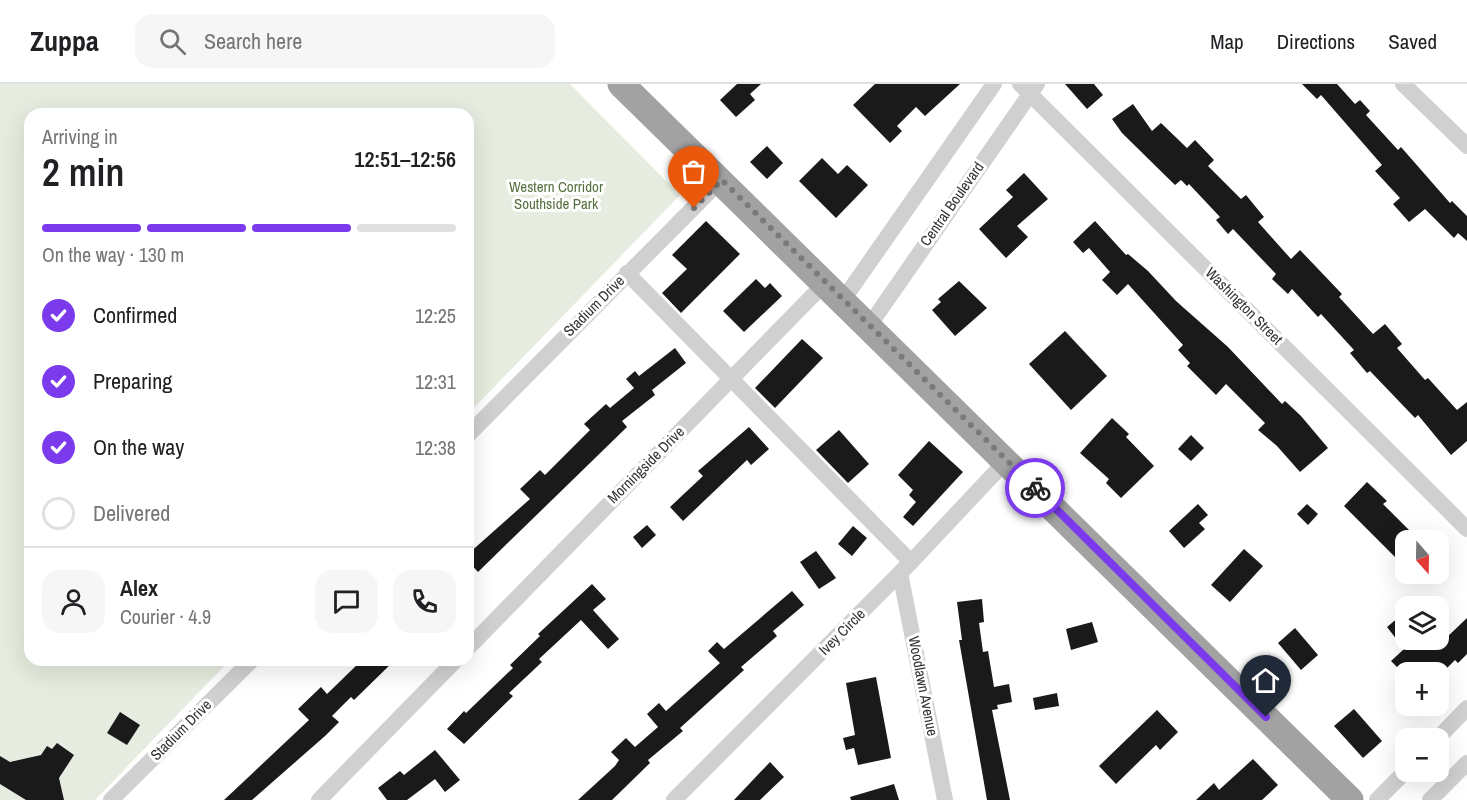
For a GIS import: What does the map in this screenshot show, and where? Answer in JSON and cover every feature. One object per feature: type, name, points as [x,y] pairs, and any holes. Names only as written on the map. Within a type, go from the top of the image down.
[{"type":"highway","points":[[621,84],[722,180],[1350,800]]},
{"type":"street","points":[[834,291],[994,84]]},
{"type":"street","points":[[1403,84],[1467,146]]},
{"type":"street","name":"Central Boulevard","points":[[869,326],[1029,87]]},
{"type":"street","name":"Washington Street","points":[[1029,87],[1467,529]]},
{"type":"street","name":"Stadium Drive","points":[[474,429],[722,180]]},
{"type":"street","points":[[627,273],[732,379],[906,567]]},
{"type":"street","name":"Morningside Drive","points":[[474,642],[732,379],[834,291]]},
{"type":"street","name":"Ivey Circle","points":[[674,800],[906,567],[1007,460]]},
{"type":"street","name":"Woodlawn Avenue","points":[[906,567],[945,800]]},
{"type":"street","name":"Stadium Drive","points":[[111,800],[246,666]]},
{"type":"street","points":[[319,800],[450,666]]},
{"type":"street","points":[[1448,728],[1467,708]]},
{"type":"street","points":[[1431,800],[1467,763]]},
{"type":"street","points":[[1377,800],[1395,782]]},
{"type":"green space","name":"Western Corridor Southside Park","points":[[0,84],[570,84],[680,195],[474,408],[474,108],[24,108],[24,666],[224,666],[95,800],[0,800]]},
{"type":"building","points":[[737,84],[761,84],[750,94],[755,100],[736,117],[720,100]]},
{"type":"building","points":[[875,84],[960,84],[925,116],[916,107],[897,126],[902,131],[890,143],[853,105]]},
{"type":"building","points":[[1065,84],[1094,84],[1103,95],[1087,109]]},
{"type":"building","points":[[1302,84],[1337,84],[1355,104],[1360,100],[1370,111],[1366,115],[1398,150],[1401,147],[1450,203],[1452,201],[1467,216],[1467,241],[1458,233],[1454,238],[1425,209],[1409,222],[1393,204],[1400,198],[1375,171],[1382,165],[1321,95],[1317,99]]},
{"type":"building","points":[[1133,104],[1152,131],[1161,123],[1187,148],[1195,140],[1214,160],[1208,166],[1241,199],[1246,195],[1264,217],[1258,222],[1291,259],[1300,250],[1342,294],[1339,297],[1373,334],[1385,324],[1402,344],[1397,348],[1425,380],[1428,378],[1457,410],[1467,402],[1467,441],[1451,455],[1418,415],[1415,418],[1370,371],[1367,373],[1350,353],[1354,350],[1321,314],[1318,317],[1292,289],[1288,294],[1272,279],[1276,274],[1233,229],[1228,234],[1216,220],[1220,217],[1189,184],[1187,186],[1181,180],[1175,185],[1122,133],[1112,119]]},
{"type":"building","points":[[767,146],[783,163],[767,179],[750,162]]},
{"type":"building","points":[[822,158],[838,174],[847,165],[868,185],[836,218],[799,181]]},
{"type":"building","points":[[1024,173],[1048,199],[1017,226],[1028,237],[1006,258],[979,229],[1013,197],[1006,190]]},
{"type":"building","points":[[706,221],[740,254],[681,313],[662,293],[687,269],[672,255]]},
{"type":"building","points":[[1095,221],[1126,255],[1128,254],[1148,271],[1176,301],[1228,347],[1282,404],[1285,401],[1301,416],[1328,448],[1300,472],[1277,446],[1258,430],[1265,423],[1226,384],[1216,395],[1187,366],[1190,363],[1178,350],[1183,345],[1128,284],[1117,295],[1102,280],[1110,272],[1089,248],[1083,253],[1073,242]]},
{"type":"building","points":[[756,279],[765,288],[770,283],[782,296],[744,332],[723,311]]},
{"type":"building","points":[[959,281],[987,308],[955,336],[932,310],[941,302],[938,299]]},
{"type":"building","points":[[1065,331],[1107,376],[1071,410],[1029,364]]},
{"type":"building","points":[[802,339],[823,358],[775,408],[755,388]]},
{"type":"building","points":[[675,348],[686,363],[652,390],[655,395],[622,421],[627,427],[478,572],[474,568],[474,549],[530,499],[520,489],[540,470],[545,475],[590,430],[584,424],[606,404],[610,408],[634,388],[626,379],[635,371],[639,376]]},
{"type":"building","points":[[1112,418],[1129,434],[1126,437],[1154,466],[1121,498],[1106,483],[1109,479],[1080,453]]},
{"type":"building","points":[[749,427],[769,449],[751,465],[747,460],[683,521],[670,507],[703,476],[698,471]]},
{"type":"building","points":[[839,430],[869,464],[848,483],[816,450]]},
{"type":"building","points":[[1191,435],[1204,448],[1191,461],[1178,449]]},
{"type":"building","points":[[929,441],[963,472],[913,526],[903,517],[916,502],[909,495],[913,490],[898,475]]},
{"type":"building","points":[[1367,482],[1387,501],[1383,504],[1409,530],[1395,530],[1395,557],[1344,506]]},
{"type":"building","points":[[1198,504],[1208,515],[1199,523],[1205,529],[1184,548],[1169,531]]},
{"type":"building","points":[[1307,504],[1318,514],[1308,525],[1297,514]]},
{"type":"building","points":[[647,525],[656,535],[642,548],[633,537]]},
{"type":"building","points":[[853,526],[867,538],[852,556],[838,544]]},
{"type":"building","points":[[1244,549],[1263,566],[1230,602],[1211,585]]},
{"type":"building","points":[[816,551],[836,578],[819,589],[800,562]]},
{"type":"building","points":[[592,584],[606,599],[593,610],[619,639],[608,649],[581,620],[539,659],[542,662],[509,693],[513,696],[464,744],[447,729],[513,668],[510,665],[540,636],[538,634]]},
{"type":"building","points":[[792,591],[804,605],[773,631],[777,636],[741,667],[744,670],[680,728],[683,731],[648,760],[650,763],[612,800],[578,800],[615,766],[619,760],[611,752],[626,738],[635,747],[658,727],[647,714],[659,703],[666,711],[720,663],[708,651],[717,642],[724,649]]},
{"type":"building","points":[[982,599],[984,622],[979,623],[983,652],[988,651],[994,687],[1009,684],[1012,702],[997,705],[998,709],[992,710],[1010,800],[987,800],[959,640],[962,640],[957,602]]},
{"type":"building","points":[[1467,618],[1467,654],[1458,663],[1455,660],[1449,666],[1449,662],[1395,662],[1395,665],[1391,661],[1403,650],[1449,650],[1449,635]]},
{"type":"building","points":[[1395,620],[1395,637],[1387,627]]},
{"type":"building","points":[[1092,622],[1098,642],[1071,650],[1066,629]]},
{"type":"building","points":[[1295,628],[1318,655],[1301,670],[1278,643]]},
{"type":"building","points":[[356,666],[389,666],[354,700],[351,697],[332,716],[339,722],[325,736],[252,800],[224,800],[309,720],[298,709],[321,687],[327,694]]},
{"type":"building","points":[[876,677],[891,758],[858,765],[854,748],[846,750],[843,738],[855,735],[846,683]]},
{"type":"building","points":[[1057,693],[1059,706],[1035,710],[1033,698]]},
{"type":"building","points":[[1354,709],[1382,741],[1363,758],[1334,726]]},
{"type":"building","points":[[1157,710],[1178,732],[1160,750],[1156,745],[1116,784],[1099,766]]},
{"type":"building","points":[[120,712],[140,725],[127,745],[107,733]]},
{"type":"building","points":[[57,743],[74,755],[59,778],[64,800],[26,800],[0,784],[0,756],[10,762],[41,755],[47,746],[52,749]]},
{"type":"building","points":[[435,750],[460,780],[445,792],[435,779],[407,800],[387,800],[378,788],[400,771],[404,775]]},
{"type":"building","points":[[1253,759],[1278,785],[1262,800],[1196,800],[1214,783],[1219,790]]},
{"type":"building","points":[[770,762],[784,777],[760,800],[734,800]]},
{"type":"building","points":[[894,784],[899,800],[851,800],[850,797]]},
{"type":"way so far","points":[[694,208],[722,180],[1035,488]]},
{"type":"route","points":[[1035,488],[1266,717]]}]
